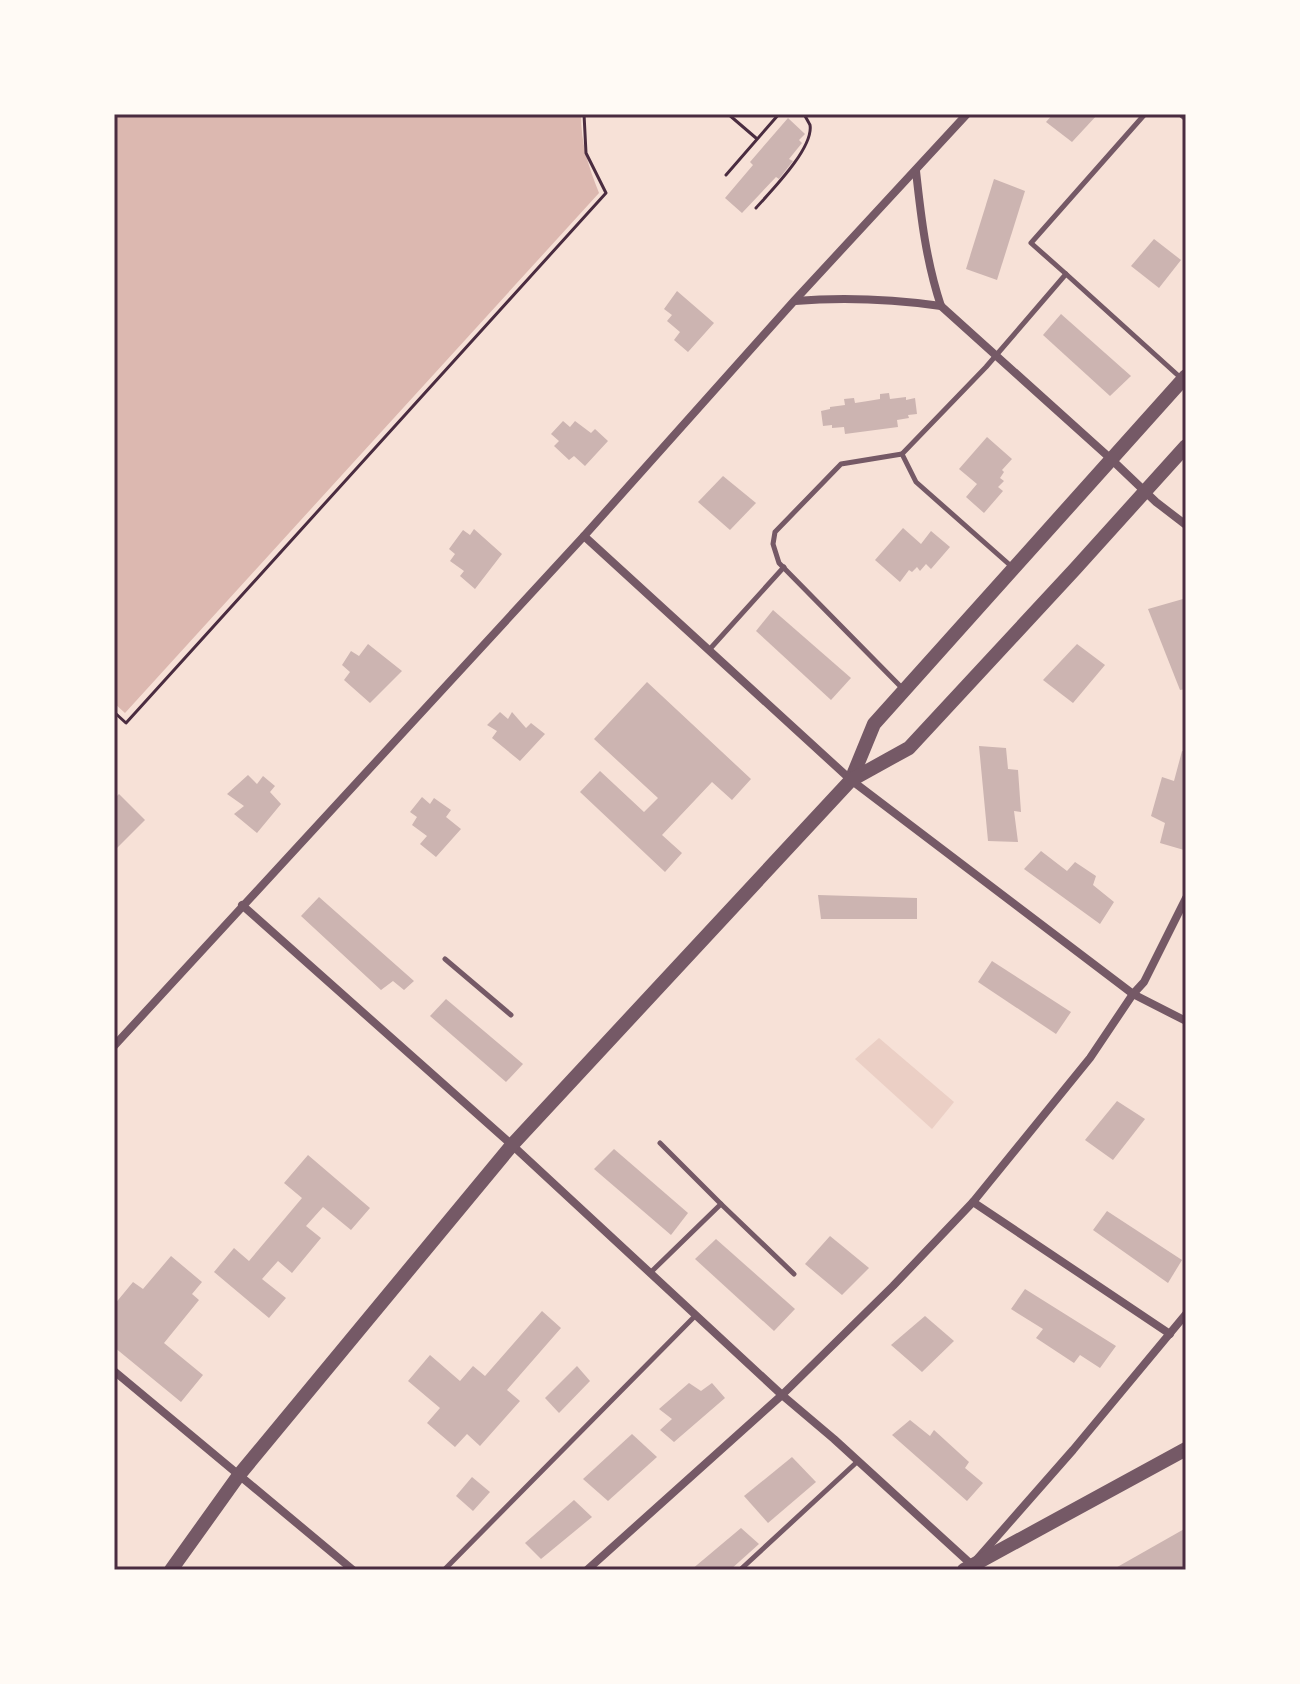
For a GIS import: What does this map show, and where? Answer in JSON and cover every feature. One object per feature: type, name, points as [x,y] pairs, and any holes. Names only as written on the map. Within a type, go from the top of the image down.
[{"type":"street","points":[[114,1046],[967,114]]},
{"type":"street","points":[[916,171],[922,231],[941,306],[1186,525]]},
{"type":"street","points":[[794,301],[886,299],[941,306]]},
{"type":"street","points":[[851,780],[874,724],[1185,378]]},
{"type":"street","points":[[171,1570],[239,1475],[512,1145],[851,780],[909,748],[1186,446]]},
{"type":"street","points":[[584,536],[851,780],[1133,994],[1186,1021]]},
{"type":"street","points":[[587,1570],[782,1395],[973,1202],[1090,1058],[1144,982],[1186,898]]},
{"type":"street","points":[[242,905],[512,1145],[782,1395],[858,1461],[968,1568]]},
{"type":"street","points":[[973,1202],[1170,1334]]},
{"type":"street","points":[[968,1568],[1073,1450],[1186,1314]]},
{"type":"street","points":[[114,1371],[353,1570]]},
{"type":"street","points":[[968,1568],[1186,1449]]},
{"type":"lane","points":[[1145,114],[1031,243],[1185,378]]},
{"type":"lane","points":[[1180,114],[1186,119]]},
{"type":"lane","points":[[904,690],[784,567],[775,554],[775,532],[841,464],[902,454],[997,355],[1066,274]]},
{"type":"lane","points":[[902,454],[916,482],[1013,568]]},
{"type":"lane","points":[[709,650],[784,567]]},
{"type":"lane","points":[[445,959],[511,1015]]},
{"type":"lane","points":[[660,1143],[794,1274]]},
{"type":"lane","points":[[650,1273],[721,1204]]},
{"type":"lane","points":[[444,1570],[696,1315]]},
{"type":"lane","points":[[740,1570],[858,1461]]},
{"type":"path","points":[[114,712],[126,723],[606,193],[586,153],[584,114]]},
{"type":"path","points":[[728,114],[757,139]]},
{"type":"path","points":[[726,175],[779,114]]},
{"type":"path","points":[[756,208],[799,157],[809,135],[810,124],[804,114]]},
{"type":"shaded area","points":[[114,114],[581,114],[586,154],[599,193],[125,713],[114,703]]},
{"type":"shaded area","points":[[879,1038],[954,1102],[932,1129],[855,1059]]},
{"type":"building","points":[[1053,114],[1098,114],[1072,142],[1046,122]]},
{"type":"building","points":[[788,118],[805,134],[799,140],[802,143],[779,179],[776,177],[742,213],[725,198],[753,165],[750,162]]},
{"type":"building","points":[[994,179],[1025,191],[997,280],[966,269]]},
{"type":"building","points":[[1154,239],[1181,260],[1159,288],[1131,266]]},
{"type":"building","points":[[677,291],[714,323],[688,352],[674,340],[680,332],[667,321],[672,315],[664,309]]},
{"type":"building","points":[[1061,314],[1131,376],[1110,396],[1043,335]]},
{"type":"building","points":[[889,393],[890,399],[915,398],[917,414],[897,420],[898,427],[845,434],[844,427],[823,426],[821,411],[845,405],[844,399],[854,398],[855,403],[880,399],[880,394]]},
{"type":"building","points":[[563,421],[570,427],[575,421],[591,433],[595,429],[608,441],[585,466],[574,456],[569,460],[554,446],[559,441],[551,434]]},
{"type":"building","points":[[987,437],[1012,459],[1002,470],[1004,472],[1000,478],[1004,481],[998,487],[1003,491],[984,513],[966,497],[977,484],[959,469]]},
{"type":"building","points":[[723,476],[756,503],[730,530],[698,502]]},
{"type":"building","points":[[903,528],[921,544],[931,531],[950,547],[931,569],[926,564],[920,571],[917,567],[912,572],[909,570],[900,582],[875,560]]},
{"type":"building","points":[[474,529],[502,554],[475,589],[460,576],[464,571],[450,561],[455,554],[449,549],[463,530],[470,535]]},
{"type":"building","points":[[1183,599],[1186,606],[1186,689],[1180,690],[1148,609]]},
{"type":"building","points":[[773,610],[851,678],[831,700],[756,631]]},
{"type":"building","points":[[368,644],[402,671],[370,703],[344,680],[350,672],[342,665],[351,651],[359,656]]},
{"type":"building","points":[[1077,644],[1105,665],[1073,703],[1043,680]]},
{"type":"building","points":[[647,682],[751,779],[732,800],[712,782],[662,835],[682,853],[665,872],[580,792],[600,771],[644,812],[658,798],[594,739]]},
{"type":"building","points":[[500,712],[508,719],[512,712],[526,728],[531,723],[545,734],[520,761],[492,738],[497,731],[487,725]]},
{"type":"building","points":[[979,746],[1006,748],[1008,769],[1018,770],[1021,812],[1014,811],[1018,842],[988,841]]},
{"type":"building","points":[[1182,751],[1186,752],[1184,850],[1160,843],[1165,823],[1151,816],[1162,777],[1174,781]]},
{"type":"building","points":[[248,775],[257,784],[263,776],[275,786],[270,792],[281,804],[257,833],[234,814],[244,806],[227,794]]},
{"type":"building","points":[[119,794],[145,820],[114,851],[114,799]]},
{"type":"building","points":[[422,797],[430,804],[434,798],[451,810],[446,817],[461,829],[436,857],[420,844],[427,836],[412,825],[417,817],[410,812]]},
{"type":"building","points":[[1041,851],[1067,871],[1075,862],[1096,876],[1093,885],[1114,902],[1100,924],[1024,869]]},
{"type":"building","points":[[818,895],[917,898],[917,919],[821,919]]},
{"type":"building","points":[[319,897],[414,981],[404,990],[393,981],[381,990],[301,916]]},
{"type":"building","points":[[992,961],[1071,1012],[1056,1034],[978,982]]},
{"type":"building","points":[[446,999],[523,1064],[506,1082],[430,1016]]},
{"type":"building","points":[[1117,1101],[1145,1119],[1113,1160],[1085,1140]]},
{"type":"building","points":[[614,1149],[688,1213],[671,1235],[594,1169]]},
{"type":"building","points":[[308,1155],[370,1208],[351,1230],[323,1207],[306,1226],[321,1238],[292,1273],[278,1261],[262,1279],[286,1298],[269,1318],[214,1272],[234,1248],[249,1261],[302,1198],[284,1183]]},
{"type":"building","points":[[1107,1211],[1182,1260],[1168,1283],[1093,1230]]},
{"type":"building","points":[[830,1236],[869,1268],[842,1295],[805,1264]]},
{"type":"building","points":[[716,1239],[795,1309],[774,1331],[695,1259]]},
{"type":"building","points":[[171,1256],[202,1282],[192,1294],[199,1300],[164,1343],[203,1375],[181,1402],[114,1347],[114,1305],[133,1282],[143,1289]]},
{"type":"building","points":[[1025,1289],[1116,1346],[1100,1368],[1080,1355],[1074,1363],[1036,1338],[1043,1329],[1011,1309]]},
{"type":"building","points":[[542,1311],[561,1328],[507,1390],[520,1401],[480,1446],[467,1434],[455,1447],[427,1423],[440,1408],[408,1381],[430,1355],[460,1381],[473,1366],[485,1376]]},
{"type":"building","points":[[925,1316],[954,1341],[922,1372],[891,1345]]},
{"type":"building","points":[[577,1366],[590,1381],[559,1413],[545,1398]]},
{"type":"building","points":[[689,1383],[701,1391],[712,1383],[725,1398],[674,1442],[660,1430],[672,1419],[659,1409]]},
{"type":"building","points":[[910,1420],[930,1436],[934,1430],[969,1462],[965,1468],[983,1483],[967,1501],[892,1435]]},
{"type":"building","points":[[632,1434],[657,1457],[608,1501],[583,1479]]},
{"type":"building","points":[[792,1457],[816,1482],[768,1523],[744,1496]]},
{"type":"building","points":[[472,1477],[490,1492],[473,1511],[456,1496]]},
{"type":"building","points":[[574,1500],[592,1517],[541,1559],[525,1543]]},
{"type":"building","points":[[741,1528],[759,1544],[730,1570],[691,1570]]},
{"type":"building","points":[[1186,1528],[1186,1570],[1112,1570]]}]
